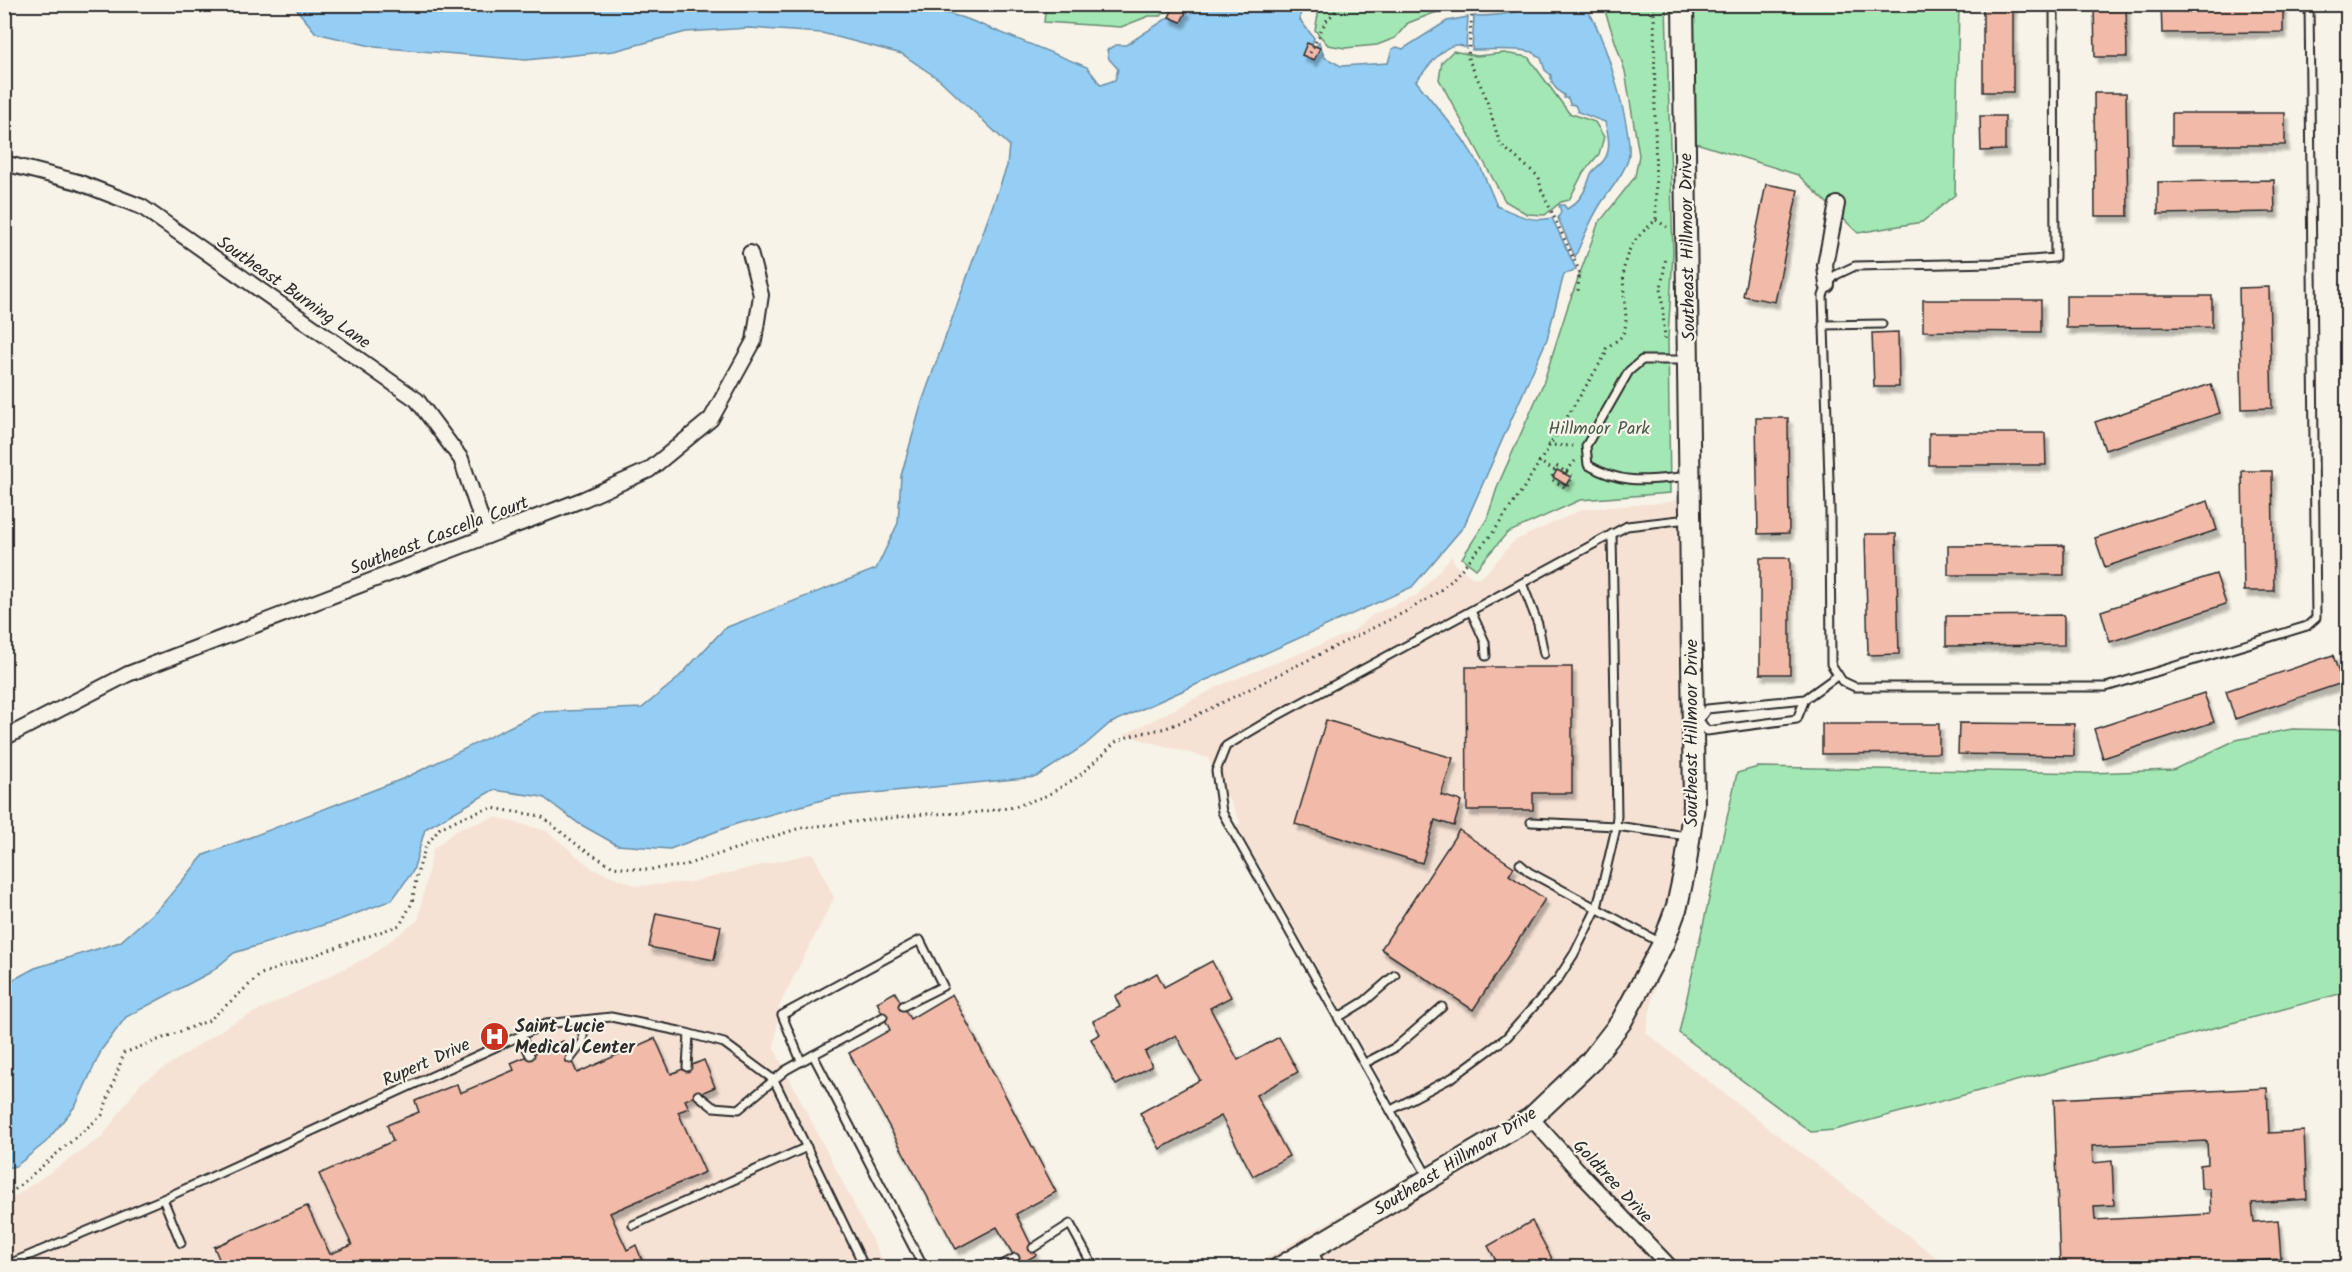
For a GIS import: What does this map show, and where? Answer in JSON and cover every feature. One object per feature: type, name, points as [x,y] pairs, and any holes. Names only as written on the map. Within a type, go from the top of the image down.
[{"type":"street","name":"Southeast Hillmoor Drive","points":[[1279,1268],[1531,1118],[1590,1062],[1621,1022],[1663,944],[1677,906],[1694,805],[1696,721],[1690,519],[1683,4]]},
{"type":"street","name":"Southeast Burning Lane","points":[[4,163],[78,182],[142,207],[417,400],[461,459],[487,536]]},
{"type":"street","points":[[1827,285],[1825,265],[1837,204]]},
{"type":"street","name":"Southeast Cascella Court","points":[[4,738],[128,674],[584,499],[649,470],[711,419],[754,341],[761,295],[750,253]]},
{"type":"street","name":"Goldtree Drive","points":[[1531,1118],[1671,1268]]},
{"type":"street","points":[[1309,1250],[1318,1268]]},
{"type":"lane","points":[[2054,4],[2055,258],[1993,263],[1855,266],[1836,275],[1827,285],[1823,296],[1830,510],[1831,663],[1837,676],[1849,685],[1864,689],[2106,687],[2307,626],[2316,618],[2308,4]]},
{"type":"lane","points":[[1823,325],[1882,324]]},
{"type":"lane","points":[[1689,360],[1642,360],[1629,371],[1586,446],[1588,465],[1605,475],[1623,480],[1641,481],[1690,476]]},
{"type":"lane","points":[[1429,1179],[1222,812],[1216,771],[1226,746],[1273,718],[1627,526],[1690,519]]},
{"type":"lane","points":[[1391,1110],[1452,1077],[1506,1038],[1558,979],[1574,954],[1597,908],[1616,826],[1612,534]]},
{"type":"lane","points":[[1522,583],[1538,624],[1544,654]]},
{"type":"lane","points":[[1471,611],[1485,642],[1486,656]]},
{"type":"lane","points":[[1805,699],[1797,719],[1707,731],[1696,721],[1707,709],[1805,699],[1837,676]]},
{"type":"lane","points":[[1531,822],[1616,826],[1690,836]]},
{"type":"lane","points":[[1520,864],[1529,872],[1663,944]]},
{"type":"lane","points":[[801,1060],[782,1015],[920,940],[943,986],[903,1006]]},
{"type":"lane","points":[[1339,1017],[1365,1001],[1395,975]]},
{"type":"lane","points":[[1365,1063],[1396,1047],[1442,1007]]},
{"type":"lane","name":"Rupert Drive","points":[[4,1266],[163,1199],[546,1024],[610,1017],[724,1043],[774,1080],[865,1268]]},
{"type":"lane","points":[[698,1095],[713,1107],[739,1109],[801,1060],[883,1017]]},
{"type":"lane","points":[[570,1059],[583,1042],[583,1020]]},
{"type":"lane","points":[[687,1067],[689,1034]]},
{"type":"lane","points":[[521,1036],[530,1055]]},
{"type":"lane","points":[[813,1055],[924,1268]]},
{"type":"lane","points":[[633,1225],[807,1147]]},
{"type":"lane","points":[[163,1199],[181,1243]]},
{"type":"lane","points":[[1033,1248],[1070,1224],[1094,1268]]},
{"type":"lane","points":[[996,1268],[1015,1258]]},
{"type":"path","points":[[1029,4],[1092,9],[1131,7],[1135,4]]},
{"type":"path","points":[[1310,53],[1326,21],[1343,4]]},
{"type":"path","points":[[4,1194],[12,1192],[102,1115],[124,1053],[210,1020],[261,974],[400,925],[412,903],[417,873],[426,846],[440,828],[460,818],[491,808],[541,816],[580,848],[613,867],[645,870],[682,866],[800,828],[925,814],[972,813],[1014,807],[1048,795],[1079,776],[1116,742],[1166,728],[1191,718],[1433,596],[1457,575],[1492,534],[1571,412],[1582,390],[1605,355],[1606,349],[1622,336],[1626,321],[1624,261],[1636,238],[1656,220],[1654,4]]},
{"type":"path","points":[[1160,5],[1172,11]]},
{"type":"path","points":[[1472,7],[1468,58],[1485,95],[1500,144],[1539,177],[1541,189],[1577,268],[1578,295]]},
{"type":"path","points":[[1656,220],[1668,228],[1668,237]]},
{"type":"path","points":[[1665,339],[1661,288],[1667,251]]},
{"type":"path","points":[[1548,445],[1559,445]]},
{"type":"path","points":[[1566,472],[1571,464],[1587,453]]},
{"type":"path","points":[[1538,461],[1554,470]]},
{"type":"path","points":[[1556,466],[1566,472],[1573,476],[1566,488],[1551,479],[1556,466]]},
{"type":"shaded area","points":[[1680,497],[1683,804],[1675,867],[1667,903],[1636,977],[1612,1017],[1582,1056],[1524,1111],[1259,1267],[1251,1267],[1429,1164],[1236,825],[1241,823],[1208,758],[1124,735],[1223,684],[1352,632],[1374,614],[1417,595],[1452,556],[1455,565],[1472,577],[1479,578],[1514,541],[1583,509],[1671,502]]},
{"type":"shaded area","name":"Saint Lucie Medical Center","points":[[495,817],[547,831],[593,869],[638,886],[691,882],[813,853],[834,898],[780,1004],[774,1048],[886,1267],[5,1268],[5,1203],[102,1137],[140,1084],[229,1025],[370,956],[418,920],[433,849],[458,829]]},
{"type":"shaded area","points":[[1656,982],[1646,1033],[1949,1267],[1298,1268],[1537,1125],[1599,1067],[1631,1027]]},
{"type":"green space","points":[[1046,4],[1170,5],[1161,16],[1149,16],[1121,27],[1044,22]]},
{"type":"green space","points":[[1320,4],[1502,5],[1485,8],[1465,7],[1434,13],[1408,23],[1395,38],[1377,45],[1345,48],[1328,45],[1315,30]]},
{"type":"green space","name":"Hillmoor Park","points":[[1603,5],[1666,5],[1673,253],[1668,338],[1670,493],[1580,500],[1507,533],[1476,569],[1462,558],[1487,519],[1498,485],[1543,384],[1598,224],[1635,177],[1639,155],[1625,71]]},
{"type":"green space","points":[[1694,5],[1959,5],[1955,195],[1922,222],[1858,233],[1798,175],[1696,143]]},
{"type":"green space","points":[[1453,51],[1477,56],[1504,53],[1528,57],[1569,113],[1595,122],[1604,137],[1599,154],[1583,173],[1569,200],[1561,202],[1545,215],[1527,214],[1505,201],[1439,79],[1442,62]]},
{"type":"green space","points":[[2292,729],[2347,730],[2347,992],[1834,1130],[1811,1132],[1679,1033],[1737,773],[1758,767],[2091,773],[2173,770],[2236,740]]},
{"type":"water","points":[[293,5],[918,5],[967,19],[1087,67],[1101,85],[1115,80],[1118,69],[1109,59],[1107,50],[1116,45],[1126,45],[1169,17],[1181,22],[1186,10],[1175,5],[1301,5],[1300,20],[1314,38],[1312,45],[1307,44],[1302,55],[1314,60],[1319,42],[1324,57],[1341,66],[1388,63],[1392,49],[1397,47],[1403,49],[1447,21],[1468,17],[1466,48],[1459,45],[1445,49],[1416,81],[1462,138],[1480,166],[1497,206],[1530,219],[1552,218],[1576,269],[1564,274],[1547,339],[1464,526],[1412,587],[1109,724],[1085,745],[1036,777],[833,797],[736,824],[670,849],[617,845],[578,823],[543,797],[493,790],[425,829],[413,871],[392,900],[339,920],[234,953],[211,972],[126,1017],[102,1049],[76,1105],[46,1142],[16,1166],[5,1168],[5,984],[35,968],[120,942],[161,906],[204,855],[405,778],[540,712],[642,708],[676,680],[725,628],[876,569],[898,523],[901,476],[922,402],[1007,166],[1009,145],[940,80],[902,54],[822,33],[749,28],[686,32],[614,51],[526,60],[375,47],[316,33]]},
{"type":"water","points":[[1548,5],[1579,5],[1590,14],[1603,42],[1617,86],[1629,148],[1628,160],[1623,171],[1595,213],[1575,257],[1558,218],[1561,212],[1559,205],[1564,205],[1567,209],[1576,202],[1585,189],[1592,172],[1603,162],[1609,141],[1605,122],[1578,112],[1575,105],[1570,104],[1568,98],[1564,98],[1555,86],[1541,58],[1533,52],[1472,50],[1474,16],[1505,14]]},
{"type":"building","points":[[1983,4],[2013,4],[2013,92],[1983,92]]},
{"type":"building","points":[[2094,4],[2126,4],[2127,57],[2095,57]]},
{"type":"building","points":[[2161,4],[2283,4],[2283,32],[2162,33]]},
{"type":"building","points":[[2346,4],[2348,4],[2348,80],[2347,80]]},
{"type":"building","points":[[1175,5],[1187,10],[1181,22],[1169,17]]},
{"type":"building","points":[[1307,43],[1320,48],[1314,60],[1302,55]]},
{"type":"building","points":[[2094,93],[2126,93],[2128,216],[2095,216]]},
{"type":"building","points":[[2172,113],[2285,113],[2285,145],[2172,145]]},
{"type":"building","points":[[1980,116],[2005,116],[2005,150],[1981,151]]},
{"type":"building","points":[[2274,180],[2275,212],[2158,214],[2158,182]]},
{"type":"building","points":[[1766,184],[1798,190],[1775,302],[1743,296]]},
{"type":"building","points":[[2269,287],[2272,408],[2242,409],[2239,288]]},
{"type":"building","points":[[2066,296],[2212,296],[2212,327],[2066,328]]},
{"type":"building","points":[[1923,300],[2041,300],[2041,332],[1923,331]]},
{"type":"building","points":[[1898,332],[1899,387],[1874,387],[1872,333]]},
{"type":"building","points":[[2211,384],[2220,413],[2105,450],[2095,422]]},
{"type":"building","points":[[1756,418],[1788,418],[1789,533],[1758,534]]},
{"type":"building","points":[[1929,433],[2045,433],[2046,465],[1929,465]]},
{"type":"building","points":[[1557,470],[1571,477],[1566,485],[1553,477]]},
{"type":"building","points":[[2242,471],[2272,471],[2274,591],[2244,591]]},
{"type":"building","points":[[2208,501],[2217,530],[2105,567],[2095,538]]},
{"type":"building","points":[[1865,534],[1896,534],[1899,654],[1868,655]]},
{"type":"building","points":[[2064,545],[2064,575],[1948,575],[1948,546]]},
{"type":"building","points":[[1760,558],[1790,558],[1790,674],[1760,674]]},
{"type":"building","points":[[2216,574],[2226,604],[2110,642],[2101,611]]},
{"type":"building","points":[[2064,615],[2064,645],[1946,646],[1946,616]]},
{"type":"building","points":[[2333,655],[2342,683],[2235,719],[2226,691]]},
{"type":"building","points":[[1466,667],[1572,667],[1572,793],[1533,793],[1533,810],[1467,810]]},
{"type":"building","points":[[2204,693],[2214,722],[2103,758],[2094,729]]},
{"type":"building","points":[[1326,720],[1453,758],[1441,795],[1461,801],[1454,826],[1435,820],[1422,863],[1295,824]]},
{"type":"building","points":[[1959,723],[2074,724],[2074,756],[1958,754]]},
{"type":"building","points":[[1822,724],[1939,724],[1939,753],[1822,754]]},
{"type":"building","points":[[1459,830],[1514,867],[1509,875],[1545,899],[1473,1010],[1381,949]]},
{"type":"building","points":[[656,913],[721,926],[714,960],[649,947]]},
{"type":"building","points":[[1212,961],[1231,997],[1210,1008],[1238,1060],[1279,1037],[1298,1072],[1256,1095],[1289,1156],[1253,1176],[1221,1116],[1160,1149],[1140,1113],[1200,1080],[1176,1035],[1145,1052],[1152,1066],[1116,1085],[1091,1039],[1100,1034],[1093,1021],[1120,1007],[1115,996],[1157,973],[1164,987]]},
{"type":"building","points":[[895,992],[910,1019],[952,994],[1056,1192],[1016,1214],[1036,1255],[1019,1265],[997,1227],[956,1249],[849,1053],[890,1030],[877,1002]]},
{"type":"building","points":[[655,1038],[671,1074],[704,1060],[715,1087],[685,1100],[689,1108],[678,1112],[705,1172],[610,1213],[627,1250],[636,1245],[645,1268],[223,1268],[214,1247],[307,1206],[330,1254],[352,1245],[319,1174],[393,1141],[387,1125],[419,1112],[415,1101],[457,1084],[460,1093],[514,1070],[511,1063],[563,1041],[577,1073]]},
{"type":"building","points":[[2267,1088],[2269,1133],[2304,1131],[2307,1199],[2252,1203],[2254,1222],[2278,1220],[2281,1259],[2143,1268],[2060,1268],[2054,1099]],"holes":[[[2207,1141],[2208,1164],[2200,1165],[2201,1189],[2210,1189],[2211,1214],[2095,1220],[2094,1206],[2114,1205],[2112,1161],[2093,1163],[2092,1146]]]},
{"type":"building","points":[[1532,1221],[1557,1268],[1500,1268],[1488,1246]]},
{"type":"place","name":"Saint Lucie Medical Center","points":[[494,1036]]}]
